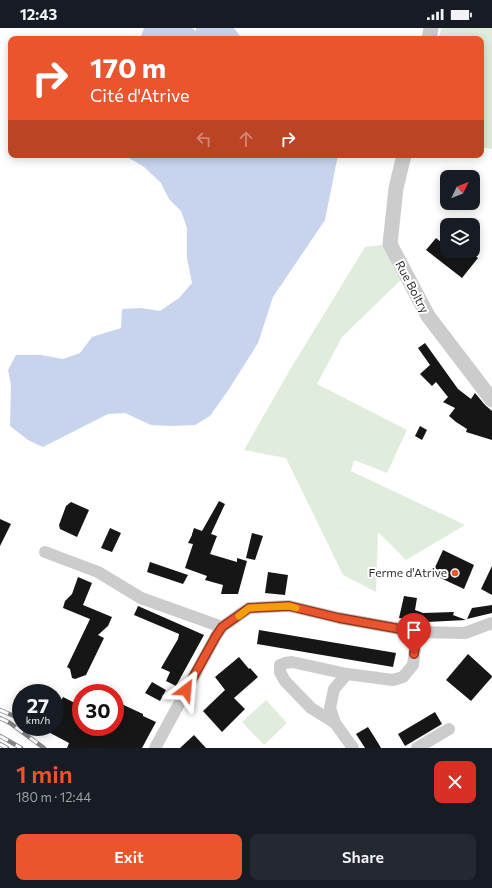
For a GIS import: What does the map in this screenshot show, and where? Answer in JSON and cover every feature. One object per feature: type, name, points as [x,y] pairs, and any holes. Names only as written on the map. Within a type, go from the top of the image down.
[{"type":"street","name":"Rue Boltry","points":[[403,158],[396,188],[390,244],[428,316],[492,400]]},
{"type":"street","points":[[46,552],[98,572],[141,598],[222,627]]},
{"type":"street","points":[[155,748],[222,627],[249,608],[289,606],[339,618],[417,632],[465,633],[492,623]]},
{"type":"street","points":[[335,723],[312,708],[285,681],[280,672],[280,665],[292,662],[347,674],[393,680],[403,677],[413,665],[417,632]]},
{"type":"street","points":[[347,674],[334,689],[330,708],[335,723],[353,748]]},
{"type":"street","points":[[417,748],[449,729]]},
{"type":"green space","points":[[441,28],[492,28],[492,149],[484,148],[484,36],[440,36]]},
{"type":"green space","points":[[390,244],[406,275],[342,337],[317,384],[407,430],[387,473],[354,460],[351,471],[465,525],[406,560],[378,532],[376,592],[343,575],[286,458],[244,450],[291,368],[365,247]]},
{"type":"green space","points":[[266,700],[287,723],[264,745],[242,722]]},
{"type":"water","points":[[144,28],[192,28],[196,31],[196,28],[234,28],[240,36],[141,36]]},
{"type":"water","points":[[129,158],[337,158],[325,220],[273,297],[258,343],[210,416],[195,425],[170,426],[151,425],[125,413],[108,414],[43,447],[28,440],[10,426],[11,385],[8,370],[16,355],[41,355],[63,359],[80,353],[92,337],[121,328],[122,309],[141,308],[160,311],[179,298],[192,283],[187,258],[187,228],[181,211],[169,199],[161,183],[144,167]]},
{"type":"building","points":[[436,238],[440,241],[440,258],[478,258],[462,278],[426,250]]},
{"type":"building","points":[[425,343],[458,389],[471,399],[475,393],[492,411],[492,440],[466,432],[467,429],[449,416],[455,408],[443,402],[448,397],[436,382],[432,386],[420,374],[430,365],[418,348]]},
{"type":"building","points":[[420,426],[427,430],[422,440],[415,436]]},
{"type":"building","points":[[219,501],[225,504],[211,534],[217,536],[210,554],[237,562],[237,558],[247,561],[238,594],[221,594],[223,585],[205,580],[207,576],[185,568],[193,544],[188,543],[194,528],[202,531]]},
{"type":"building","points":[[71,502],[89,510],[77,537],[60,529],[59,525],[66,506]]},
{"type":"building","points":[[0,519],[11,524],[0,546]]},
{"type":"building","points":[[110,528],[121,533],[112,552],[101,548]]},
{"type":"building","points":[[252,533],[263,536],[255,560],[246,558]]},
{"type":"building","name":"Ferme d'Atrive","points":[[443,550],[474,565],[464,589],[432,574]]},
{"type":"building","points":[[150,562],[188,575],[183,584],[147,572]]},
{"type":"building","points":[[492,566],[492,595],[481,589]]},
{"type":"building","points":[[268,572],[288,575],[285,595],[265,593]]},
{"type":"building","points":[[78,577],[92,583],[83,605],[112,617],[108,626],[98,635],[104,638],[86,675],[75,679],[72,678],[70,669],[67,667],[90,619],[63,608],[65,601],[72,594]]},
{"type":"building","name":"Ferme d'Atrive","points":[[404,596],[417,598],[415,610],[423,613],[454,612],[453,615],[466,620],[427,622],[399,618]]},
{"type":"building","points":[[492,605],[492,613],[467,619],[472,608]]},
{"type":"building","points":[[138,606],[204,635],[176,686],[166,681],[170,672],[161,668],[178,639],[179,634],[134,615]]},
{"type":"building","points":[[259,630],[396,653],[393,667],[257,644]]},
{"type":"building","points":[[468,654],[492,676],[471,701],[446,680]]},
{"type":"building","points":[[239,657],[258,677],[234,698],[245,709],[222,732],[203,711],[225,690],[215,677]]},
{"type":"building","points":[[152,682],[166,690],[160,701],[145,693]]},
{"type":"building","points":[[64,698],[72,702],[72,736],[124,736],[124,705],[156,722],[142,748],[67,748],[69,743],[56,736],[64,736]]},
{"type":"building","points":[[435,712],[442,724],[405,746],[398,734]]},
{"type":"building","points":[[368,727],[381,748],[365,748],[356,734]]},
{"type":"building","points":[[194,735],[206,748],[180,748]]},
{"type":"railway","points":[[0,710],[12,715]]},
{"type":"railway","points":[[0,718],[10,723],[44,748]]},
{"type":"railway","points":[[0,736],[21,748]]},
{"type":"railway","points":[[0,744],[7,748]]},
{"type":"slow traffic","points":[[239,616],[249,608],[289,606],[296,608]]},
{"type":"place","name":"Ferme d'Atrive","points":[[455,573]]},
{"type":"route","points":[[186,690],[222,627],[249,608],[289,606],[339,618],[417,632],[414,654]]}]
